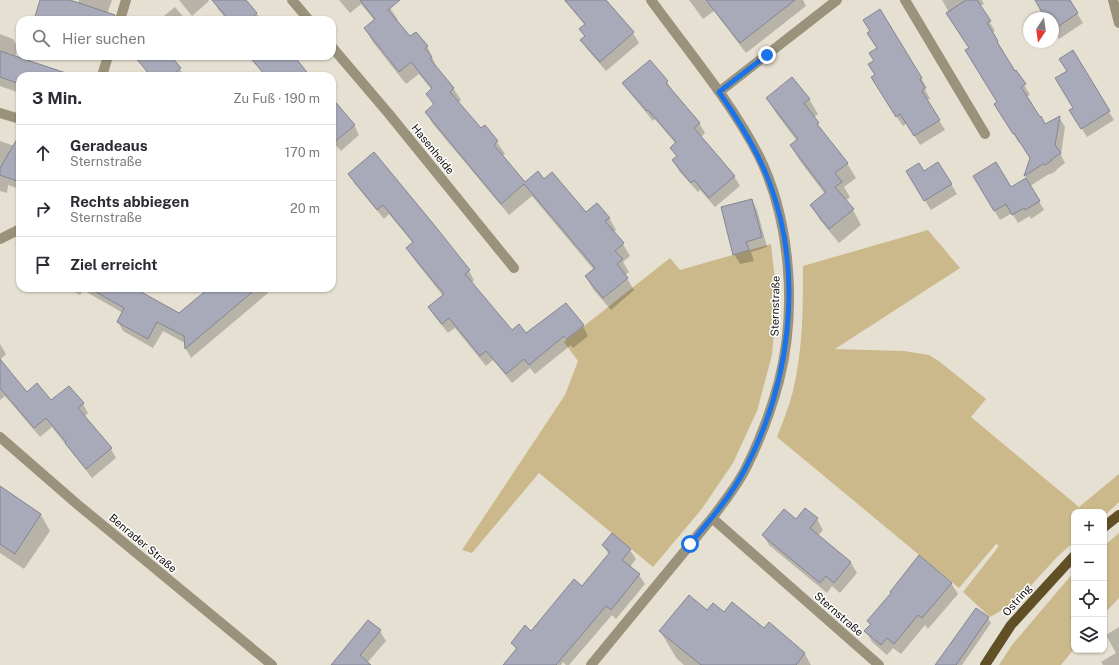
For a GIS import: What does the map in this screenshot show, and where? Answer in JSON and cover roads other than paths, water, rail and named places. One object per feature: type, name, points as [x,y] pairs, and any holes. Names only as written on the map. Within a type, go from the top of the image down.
[{"type":"main road","points":[[1107,525],[1119,515]]},
{"type":"main road","name":"Ostring","points":[[985,665],[1011,625],[1071,559]]},
{"type":"street","points":[[121,16],[126,0]]},
{"type":"street","points":[[292,0],[306,16]]},
{"type":"street","name":"Sternstraße","points":[[591,665],[731,493],[745,469],[769,413],[779,380],[785,352],[788,308],[786,248],[780,216],[771,185],[747,135],[719,92],[651,0]]},
{"type":"street","points":[[719,92],[837,0]]},
{"type":"street","points":[[905,0],[985,134]]},
{"type":"street","points":[[1113,0],[1119,23]]},
{"type":"street","name":"Hasenheide","points":[[336,52],[389,114],[514,268]]},
{"type":"street","points":[[103,72],[107,60]]},
{"type":"street","points":[[0,113],[16,118]]},
{"type":"street","points":[[0,239],[16,231]]},
{"type":"street","name":"Benrader Straße","points":[[0,437],[78,504],[272,665]]},
{"type":"street","name":"Sternstraße","points":[[712,518],[878,665]]}]
